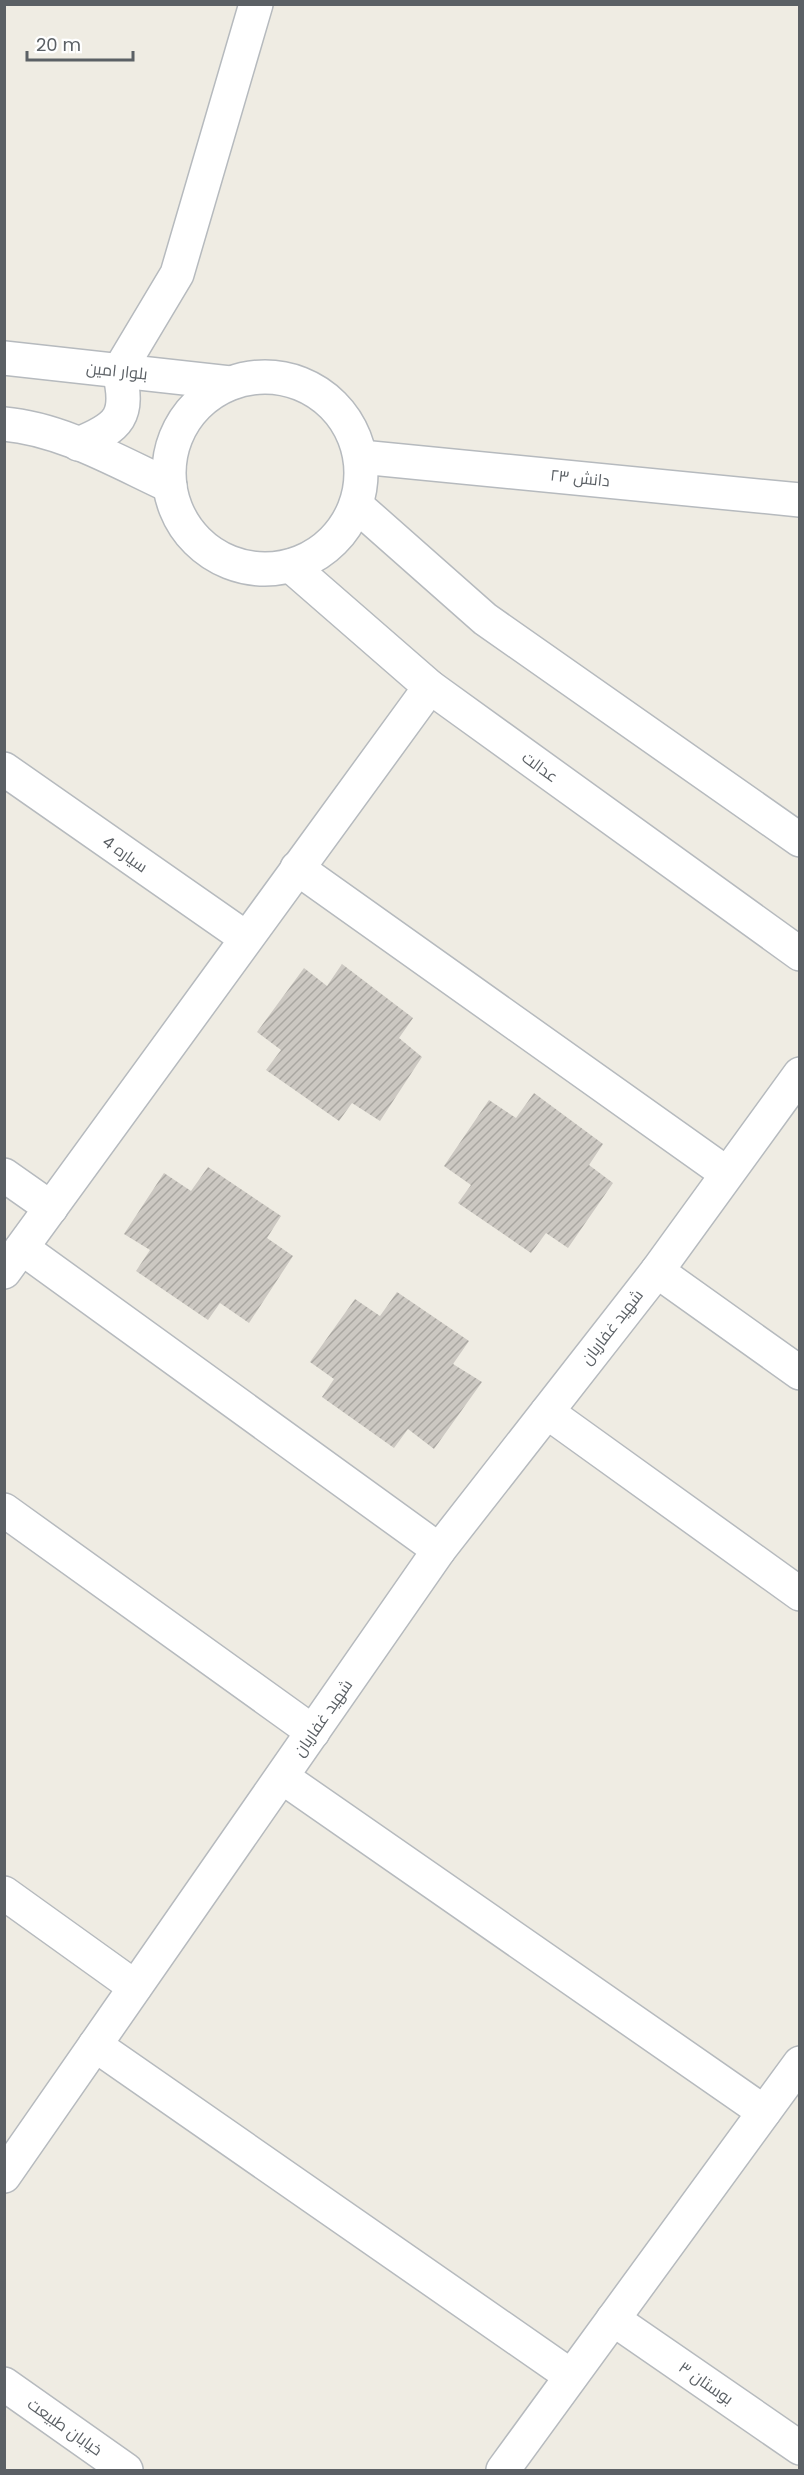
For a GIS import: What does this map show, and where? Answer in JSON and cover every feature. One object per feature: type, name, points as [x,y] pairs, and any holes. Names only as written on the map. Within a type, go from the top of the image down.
[{"type":"street","points":[[78,444],[105,434],[121,418],[125,396],[119,371],[177,274],[256,4]]},
{"type":"street","name":"بلوار امین","points":[[4,358],[230,383]]},
{"type":"street","points":[[254,377],[278,377],[302,383],[323,396],[340,413],[354,434],[361,457],[362,482],[356,505],[346,526],[331,544],[312,558],[291,566],[267,570],[244,567],[222,560],[203,546],[181,519],[170,486],[172,447],[191,411],[209,394],[230,383],[254,377]]},
{"type":"street","points":[[4,424],[21,425],[78,444],[170,486]]},
{"type":"street","name":"دانش ۲۳","points":[[361,457],[800,500]]},
{"type":"street","points":[[356,505],[485,619],[800,840]]},
{"type":"street","name":"عدالت","points":[[291,566],[430,687],[800,954]]},
{"type":"street","points":[[430,687],[13,1260],[440,1550]]},
{"type":"street","name":"سیاره 4","points":[[4,769],[246,938]]},
{"type":"street","points":[[297,868],[726,1173]]},
{"type":"street","name":"شهید غفاریان","points":[[9,2159],[95,2045],[440,1550],[657,1270],[800,1074]]},
{"type":"street","points":[[4,1175],[51,1208]]},
{"type":"street","points":[[657,1270],[800,1373]]},
{"type":"street","points":[[547,1412],[800,1594]]},
{"type":"street","points":[[4,1510],[313,1732]]},
{"type":"street","points":[[282,1777],[764,2112]]},
{"type":"street","points":[[4,1893],[135,1987]]},
{"type":"street","points":[[95,2045],[571,2376]]},
{"type":"street","points":[[503,2470],[800,2063]]},
{"type":"street","name":"بوستان ۳","points":[[613,2319],[800,2448]]},
{"type":"street","name":"خیابان طبیعت","points":[[4,2384],[126,2470]]},
{"type":"building","points":[[342,964],[413,1018],[399,1038],[422,1057],[380,1121],[352,1103],[339,1121],[266,1070],[281,1050],[257,1032],[304,968],[327,986]]},
{"type":"building","points":[[534,1093],[603,1144],[589,1165],[613,1183],[568,1248],[546,1233],[531,1253],[458,1203],[471,1185],[444,1166],[489,1100],[516,1118]]},
{"type":"building","points":[[208,1167],[281,1216],[267,1238],[293,1256],[249,1323],[220,1303],[208,1320],[136,1271],[150,1250],[124,1234],[164,1173],[191,1191]]},
{"type":"building","points":[[397,1292],[469,1341],[453,1364],[482,1382],[434,1449],[408,1429],[394,1448],[322,1397],[334,1379],[310,1362],[355,1299],[380,1316]]}]
